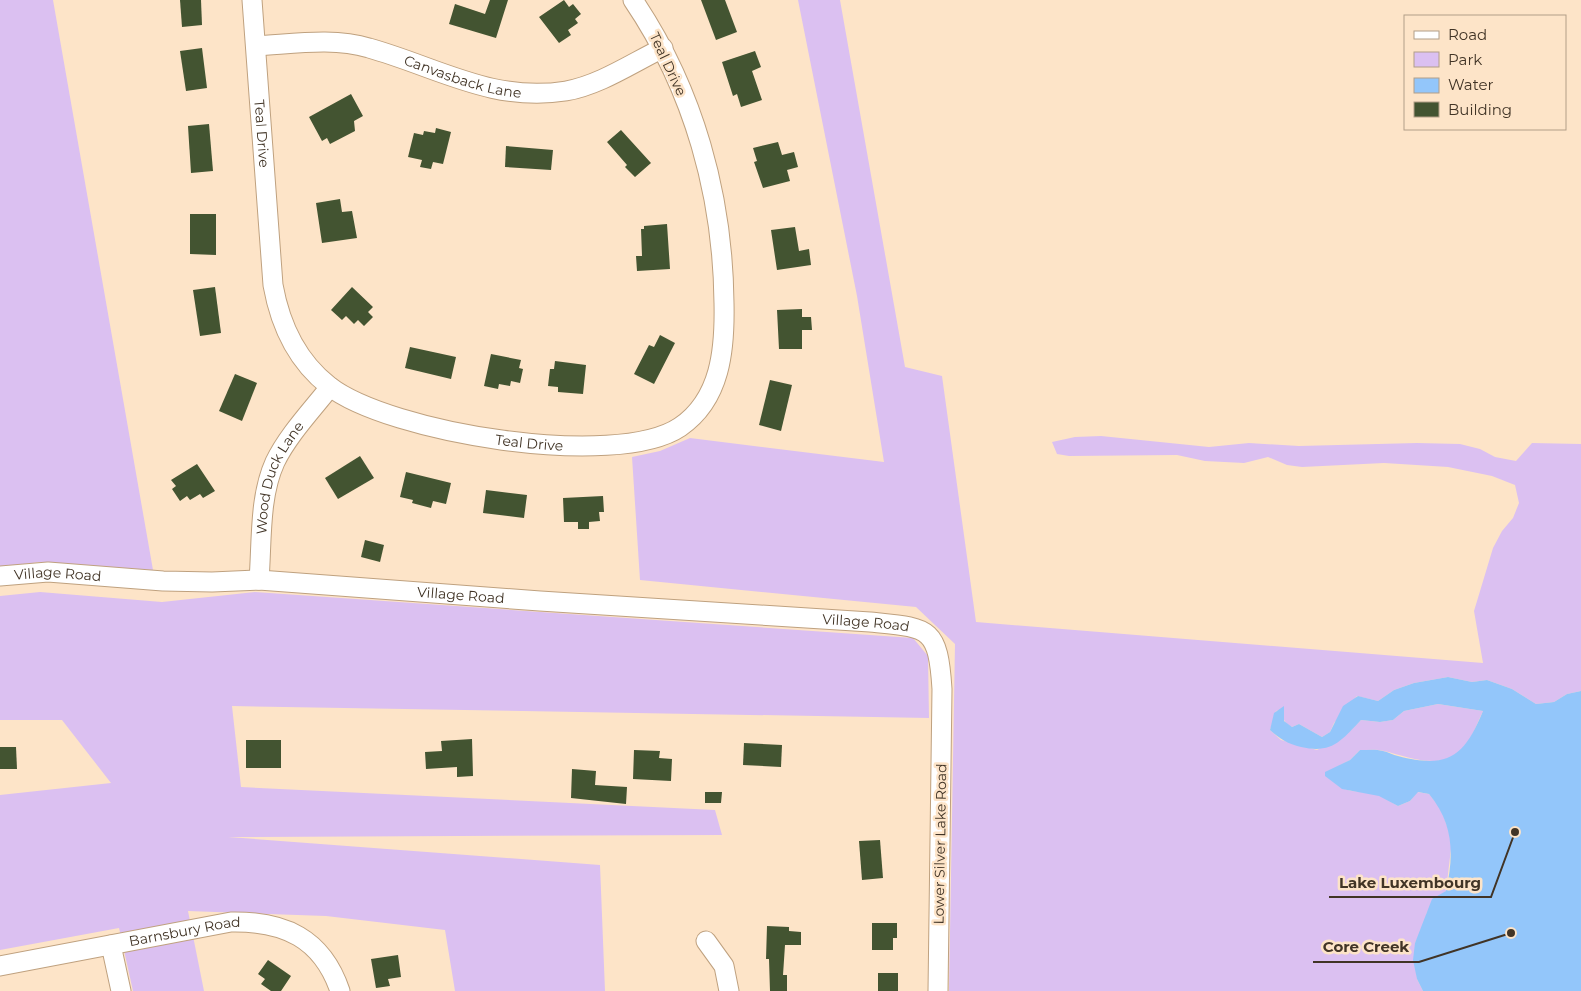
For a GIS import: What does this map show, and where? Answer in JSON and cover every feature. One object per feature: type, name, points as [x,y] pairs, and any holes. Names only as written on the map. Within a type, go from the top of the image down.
[{"type":"street","name":"Teal Drive","points":[[252,0],[273,285],[276,304],[284,327],[295,347],[309,366],[330,387],[360,403],[400,418],[492,438],[546,444],[624,445],[661,437],[690,419],[704,403],[714,387],[719,370],[724,321],[724,273],[717,210],[709,173],[695,126],[663,48],[633,0]]},
{"type":"street","name":"Canvasback Lane","points":[[256,46],[325,42],[368,47],[494,90],[535,94],[575,89],[611,75],[663,48]]},
{"type":"street","name":"Wood Duck Lane","points":[[259,580],[264,507],[269,477],[276,460],[286,445],[330,387]]},
{"type":"street","name":"Village Road","points":[[0,576],[48,572],[163,581],[212,582],[259,580],[540,601],[870,622],[913,626],[922,630]]},
{"type":"street","name":"Lower Silver Lake Road","points":[[922,630],[931,637],[938,652],[942,698],[938,991]]},
{"type":"street","name":"Barnsbury Road","points":[[0,966],[231,922],[257,922],[275,925],[306,942],[320,954],[331,970],[340,991]]},
{"type":"street","points":[[706,941],[724,966],[729,991]]},
{"type":"street","points":[[111,945],[121,991]]},
{"type":"green space","points":[[0,0],[53,0],[153,570],[40,562],[0,567]]},
{"type":"green space","points":[[798,0],[840,0],[905,367],[942,376],[976,622],[1483,663],[1474,611],[1493,548],[1502,531],[1513,518],[1519,503],[1515,485],[1492,476],[1448,467],[1384,463],[1302,467],[1287,465],[1268,457],[1244,463],[1205,461],[1177,455],[1069,456],[1057,454],[1052,442],[1075,437],[1101,436],[1209,447],[1249,443],[1299,446],[1417,443],[1460,444],[1480,449],[1495,457],[1516,461],[1532,443],[1581,444],[1581,691],[1567,694],[1554,702],[1536,704],[1512,689],[1487,680],[1472,682],[1448,677],[1414,683],[1394,690],[1378,701],[1357,696],[1334,723],[1330,732],[1322,737],[1299,724],[1292,727],[1287,724],[1280,710],[1276,711],[1270,730],[1281,740],[1317,750],[1349,732],[1361,720],[1380,722],[1393,720],[1404,711],[1438,704],[1483,711],[1468,743],[1453,757],[1433,761],[1381,750],[1360,750],[1350,760],[1325,773],[1346,790],[1372,793],[1398,806],[1410,801],[1417,792],[1429,794],[1441,809],[1452,840],[1446,891],[1427,912],[1423,928],[1415,943],[1417,979],[1423,991],[949,991],[955,644],[916,607],[640,580],[632,457],[660,451],[690,438],[884,462],[857,296]]},
{"type":"green space","points":[[40,592],[162,602],[255,592],[913,638],[928,656],[929,718],[232,706],[241,787],[715,810],[722,835],[228,837],[600,865],[605,991],[455,991],[445,930],[326,916],[188,911],[204,991],[133,991],[119,928],[0,950],[0,795],[111,783],[62,720],[0,720],[0,596]]},
{"type":"water","points":[[1448,677],[1472,682],[1487,680],[1512,689],[1536,704],[1554,702],[1567,694],[1581,691],[1581,991],[1423,991],[1417,979],[1413,960],[1415,943],[1432,899],[1446,891],[1449,878],[1450,840],[1443,817],[1429,794],[1418,792],[1410,801],[1398,806],[1379,796],[1342,789],[1325,776],[1325,772],[1350,760],[1360,750],[1380,750],[1396,756],[1430,761],[1442,760],[1452,756],[1469,739],[1483,711],[1438,704],[1404,711],[1393,720],[1380,722],[1361,720],[1341,740],[1321,749],[1312,749],[1292,744],[1281,739],[1270,730],[1274,713],[1284,706],[1284,721],[1292,727],[1299,724],[1322,737],[1330,732],[1343,706],[1358,696],[1378,701],[1394,690],[1414,683]]},
{"type":"building","points":[[180,0],[201,0],[202,25],[182,27]]},
{"type":"building","points":[[490,0],[508,0],[496,38],[449,24],[455,4],[485,14]]},
{"type":"building","points":[[564,0],[569,7],[573,4],[581,14],[575,19],[578,23],[568,30],[571,35],[559,43],[539,17]]},
{"type":"building","points":[[701,0],[725,0],[737,32],[716,40]]},
{"type":"building","points":[[202,48],[207,88],[186,91],[180,51]]},
{"type":"building","points":[[755,51],[761,67],[752,71],[762,100],[741,107],[737,94],[733,96],[722,62]]},
{"type":"building","points":[[351,94],[363,116],[354,121],[355,131],[330,144],[327,138],[322,141],[309,117]]},
{"type":"building","points":[[209,124],[213,171],[191,173],[188,126]]},
{"type":"building","points":[[436,128],[451,132],[443,164],[433,162],[431,169],[420,167],[422,160],[408,157],[414,133],[423,135],[424,131],[435,133]]},
{"type":"building","points":[[621,130],[651,163],[635,177],[625,167],[627,165],[607,142]]},
{"type":"building","points":[[778,142],[782,155],[794,152],[798,167],[787,170],[790,181],[763,188],[754,162],[757,161],[753,148]]},
{"type":"building","points":[[506,146],[553,150],[551,170],[505,167]]},
{"type":"building","points":[[340,199],[342,212],[352,211],[357,238],[322,243],[316,203]]},
{"type":"building","points":[[190,214],[216,214],[216,255],[190,254]]},
{"type":"building","points":[[667,224],[670,269],[637,271],[636,256],[642,256],[641,229],[644,229],[644,226]]},
{"type":"building","points":[[795,227],[799,251],[809,249],[811,265],[777,270],[771,230]]},
{"type":"building","points":[[215,287],[221,333],[200,336],[193,290]]},
{"type":"building","points":[[352,287],[373,307],[368,312],[373,317],[364,326],[358,320],[354,324],[346,316],[342,320],[331,310]]},
{"type":"building","points":[[802,309],[802,317],[811,317],[812,330],[802,330],[802,349],[779,349],[777,310]]},
{"type":"building","points":[[660,335],[675,343],[654,384],[634,374],[649,345],[654,347]]},
{"type":"building","points":[[410,347],[456,357],[451,379],[405,368]]},
{"type":"building","points":[[491,354],[521,360],[519,368],[523,369],[520,383],[511,381],[510,386],[499,384],[498,389],[484,386]]},
{"type":"building","points":[[555,361],[586,365],[583,394],[558,392],[558,387],[548,386],[550,369],[554,369]]},
{"type":"building","points":[[235,374],[257,383],[242,421],[219,411]]},
{"type":"building","points":[[770,380],[792,385],[781,431],[759,425]]},
{"type":"building","points":[[360,456],[374,478],[338,499],[325,478]]},
{"type":"building","points":[[197,464],[215,491],[203,498],[200,494],[190,500],[187,496],[180,501],[172,489],[176,486],[171,480]]},
{"type":"building","points":[[406,472],[451,483],[446,504],[433,501],[431,508],[412,503],[413,500],[400,497]]},
{"type":"building","points":[[486,490],[527,495],[524,518],[483,513]]},
{"type":"building","points":[[603,496],[604,512],[599,512],[600,521],[589,522],[589,529],[578,529],[578,522],[564,522],[563,498]]},
{"type":"building","points":[[365,540],[384,545],[380,562],[361,557]]},
{"type":"building","points":[[472,739],[473,776],[457,777],[457,767],[426,769],[425,752],[442,751],[441,741]]},
{"type":"building","points":[[246,740],[281,740],[281,768],[246,768]]},
{"type":"building","points":[[744,743],[782,745],[781,767],[743,765]]},
{"type":"building","points":[[0,747],[16,747],[17,769],[0,769]]},
{"type":"building","points":[[634,750],[660,751],[659,758],[672,759],[671,781],[633,779]]},
{"type":"building","points":[[572,769],[596,771],[595,785],[627,787],[626,804],[571,798]]},
{"type":"building","points":[[705,792],[722,792],[721,803],[705,803]]},
{"type":"building","points":[[880,840],[883,878],[862,880],[859,841]]},
{"type":"building","points":[[872,923],[897,923],[897,938],[893,938],[893,950],[872,950]]},
{"type":"building","points":[[767,926],[789,927],[789,931],[801,932],[801,945],[785,945],[783,975],[787,975],[787,991],[770,991],[769,959],[766,959]]},
{"type":"building","points":[[398,955],[401,977],[388,979],[390,986],[376,988],[371,959]]},
{"type":"building","points":[[268,960],[291,976],[281,991],[271,991],[261,984],[265,979],[258,974]]},
{"type":"building","points":[[878,973],[898,973],[898,991],[878,991]]},
{"type":"place","name":"Lake Luxembourg","points":[[1515,832]]},
{"type":"place","name":"Core Creek","points":[[1511,933]]}]
